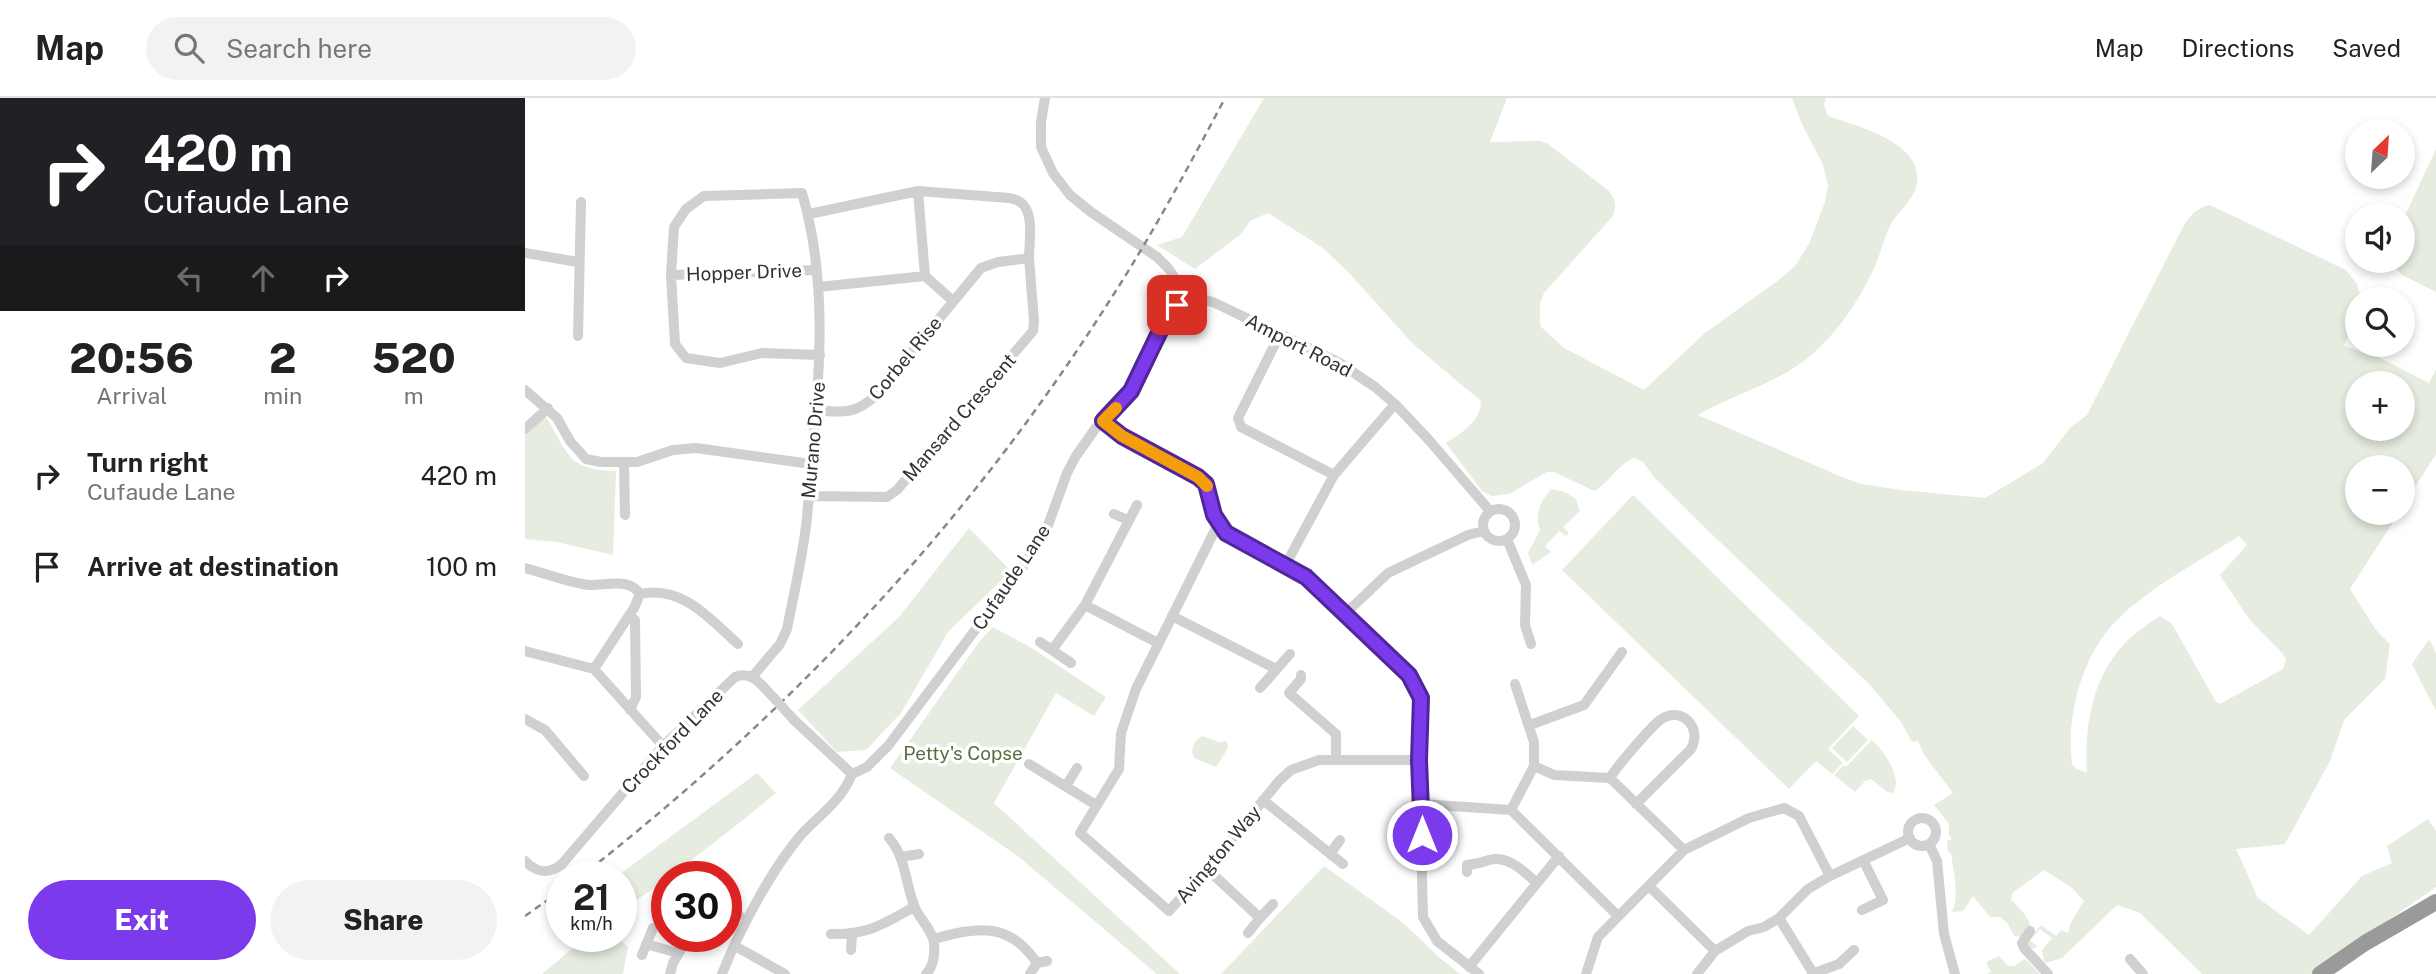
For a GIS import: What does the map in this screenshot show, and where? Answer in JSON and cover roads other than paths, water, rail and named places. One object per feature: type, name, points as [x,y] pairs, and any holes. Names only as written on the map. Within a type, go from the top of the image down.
[{"type":"highway","points":[[2321,974],[2377,936],[2436,902]]},
{"type":"street","points":[[1045,98],[1041,147],[1053,173],[1070,195],[1091,212],[1157,257],[1177,281],[1179,299]]},
{"type":"street","points":[[818,286],[925,276],[918,191]]},
{"type":"street","name":"Mansard Crescent","points":[[808,496],[887,496],[897,490],[1033,331],[1028,210],[1021,202],[1009,198],[918,191],[809,214]]},
{"type":"street","name":"Murano Drive","points":[[671,275],[674,227],[686,209],[703,196],[802,193],[809,214],[818,286],[820,355],[806,521],[787,629],[780,644],[753,676]]},
{"type":"street","points":[[578,335],[581,202]]},
{"type":"street","points":[[525,253],[578,262]]},
{"type":"street","points":[[953,301],[981,268],[997,262],[1029,258]]},
{"type":"street","name":"Hopper Drive","points":[[671,275],[816,270]]},
{"type":"street","points":[[671,275],[675,344],[686,358],[720,363],[762,353],[820,355]]},
{"type":"street","name":"Corbel Rise","points":[[816,410],[853,411],[865,406],[953,301],[925,276]]},
{"type":"street","name":"Amport Road","points":[[1179,299],[1203,299],[1215,303],[1338,362],[1375,387],[1428,439],[1490,510]]},
{"type":"street","name":"Cufaude Lane","points":[[852,774],[867,767],[888,746],[1024,565],[1047,528],[1076,456],[1131,391],[1179,299]]},
{"type":"street","points":[[1280,334],[1238,418],[1241,427],[1334,475]]},
{"type":"street","points":[[525,390],[548,408],[561,423],[576,450],[586,459],[624,462],[649,459],[673,450],[696,448],[811,464]]},
{"type":"street","points":[[1285,566],[1334,475],[1395,404]]},
{"type":"street","points":[[525,429],[548,408]]},
{"type":"street","points":[[1103,421],[1122,436],[1198,477],[1206,484],[1218,524],[1226,533],[1306,577],[1409,675],[1421,698],[1419,760],[1423,917],[1437,941],[1479,974]]},
{"type":"street","points":[[624,462],[625,515]]},
{"type":"street","points":[[1052,650],[1085,605],[1137,505]]},
{"type":"street","points":[[1490,510],[1508,510],[1514,517],[1515,528],[1507,539],[1494,541],[1483,531],[1483,519],[1490,510]]},
{"type":"street","points":[[1114,514],[1129,520]]},
{"type":"street","name":"Avington Way","points":[[1218,524],[1136,689],[1121,733],[1119,769],[1080,833],[1169,911],[1291,770],[1319,760],[1419,760]]},
{"type":"street","points":[[1346,613],[1388,573],[1468,535],[1483,531]]},
{"type":"street","points":[[1507,539],[1526,584],[1525,625],[1531,644]]},
{"type":"street","points":[[525,568],[589,585],[610,582],[629,586],[637,589],[640,594]]},
{"type":"street","points":[[640,594],[665,593],[694,604],[738,644]]},
{"type":"street","points":[[594,669],[630,615],[640,594]]},
{"type":"street","points":[[1085,605],[1157,643]]},
{"type":"street","points":[[630,615],[635,620],[636,697],[630,710]]},
{"type":"street","points":[[1172,616],[1276,668]]},
{"type":"street","points":[[1040,642],[1071,663]]},
{"type":"street","points":[[525,651],[594,669],[663,746]]},
{"type":"street","points":[[1530,725],[1584,705],[1622,652]]},
{"type":"street","points":[[1260,688],[1290,654]]},
{"type":"street","name":"Crockford Lane","points":[[525,861],[534,869],[546,872],[553,871],[562,864],[663,746],[731,680],[744,674],[753,676]]},
{"type":"street","points":[[1300,675],[1301,679],[1289,693],[1336,734],[1336,759]]},
{"type":"street","points":[[742,933],[778,868],[800,836],[835,804],[846,790],[852,774],[794,720],[753,676]]},
{"type":"street","points":[[1511,810],[1534,766],[1534,742],[1515,684]]},
{"type":"street","points":[[1609,778],[1659,721],[1675,716],[1691,723],[1695,737],[1691,749],[1636,804]]},
{"type":"street","points":[[525,719],[545,730],[584,776]]},
{"type":"street","points":[[1029,764],[1096,805]]},
{"type":"street","points":[[1534,766],[1553,775],[1609,778],[1684,850]]},
{"type":"street","points":[[1066,786],[1077,768]]},
{"type":"street","points":[[1263,800],[1343,864]]},
{"type":"street","points":[[1422,804],[1511,810],[1618,916]]},
{"type":"street","points":[[1586,974],[1598,937],[1684,850],[1749,818],[1784,808],[1799,816],[1830,876]]},
{"type":"street","points":[[1921,818],[1933,824],[1936,833],[1929,844],[1921,846],[1910,838],[1908,830],[1913,821],[1921,818]]},
{"type":"street","points":[[889,838],[901,857],[915,907],[934,939],[935,955],[926,974]]},
{"type":"street","points":[[1697,974],[1715,951],[1779,918],[1808,889],[1910,838]]},
{"type":"street","points":[[1330,854],[1340,840]]},
{"type":"street","points":[[1929,844],[1937,861],[1944,934],[1955,974]]},
{"type":"street","points":[[901,857],[919,855]]},
{"type":"street","points":[[1469,967],[1559,856]]},
{"type":"street","points":[[1467,873],[1467,865],[1505,860],[1517,866],[1537,883]]},
{"type":"street","points":[[1862,910],[1882,901],[1863,860]]},
{"type":"street","points":[[1207,869],[1260,918]]},
{"type":"street","points":[[1650,887],[1715,951]]},
{"type":"street","points":[[1248,933],[1273,904]]},
{"type":"street","points":[[829,933],[852,935],[867,932],[915,907]]},
{"type":"street","points":[[1779,918],[1812,973],[1839,964],[1854,950]]},
{"type":"street","points":[[934,939],[962,931],[996,931],[1042,962],[1030,974]]},
{"type":"street","points":[[2030,931],[2022,943],[2024,948],[2048,974]]},
{"type":"street","points":[[642,955],[651,933]]},
{"type":"street","points":[[851,950],[852,935]]},
{"type":"street","points":[[646,944],[678,953],[670,974]]},
{"type":"street","points":[[742,950],[785,974]]},
{"type":"street","points":[[722,974],[732,952]]},
{"type":"street","points":[[2130,959],[2143,974]]},
{"type":"railway","points":[[600,861],[731,750],[802,682],[935,538],[997,461],[1110,300],[1184,175],[1225,98]]},
{"type":"railway","points":[[525,916],[546,901]]},
{"type":"park label","name":"Petty's Copse","points":[[963,753]]}]
